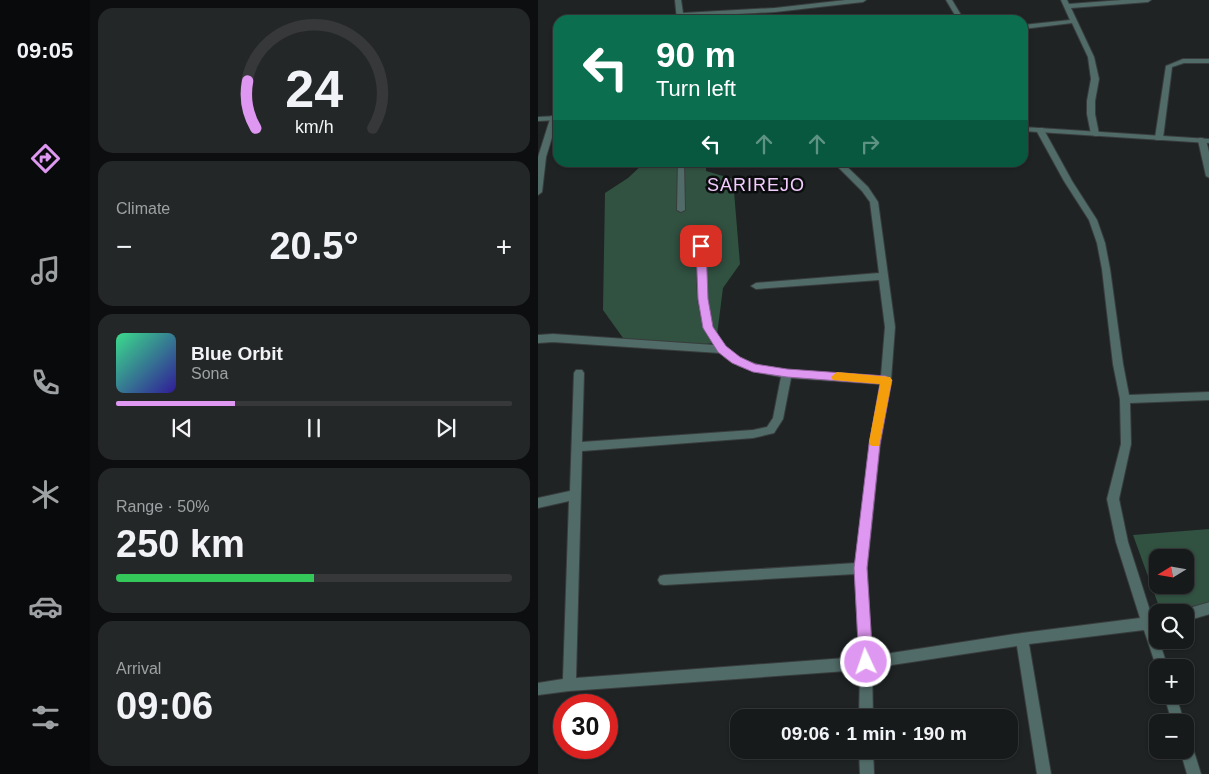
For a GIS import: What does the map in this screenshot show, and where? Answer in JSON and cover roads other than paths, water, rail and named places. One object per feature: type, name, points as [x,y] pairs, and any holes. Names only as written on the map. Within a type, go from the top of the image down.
[{"type":"street","points":[[678,0],[680,15]]},
{"type":"street","points":[[716,15],[863,0]]},
{"type":"street","points":[[949,0],[958,15]]},
{"type":"street","points":[[1095,134],[1091,114],[1091,101],[1095,86],[1094,70],[1091,57],[1066,3],[1148,0]]},
{"type":"street","points":[[1028,26],[1075,21]]},
{"type":"street","points":[[1159,138],[1169,66],[1183,61],[1210,61]]},
{"type":"street","points":[[538,119],[553,118]]},
{"type":"street","points":[[538,192],[542,157],[553,126]]},
{"type":"street","points":[[1028,129],[1206,141],[1210,176]]},
{"type":"street","points":[[1040,130],[1068,181],[1093,220],[1099,237],[1106,269],[1118,364],[1125,399],[1126,444],[1113,499],[1122,542],[1149,613]]},
{"type":"street","points":[[842,167],[865,189],[874,202],[890,327],[886,380],[874,444],[861,568],[866,662],[866,709]]},
{"type":"street","points":[[701,246],[703,299],[708,328],[722,349],[736,360],[753,368],[787,373],[886,380]]},
{"type":"street","points":[[756,286],[884,276]]},
{"type":"street","points":[[538,339],[552,338],[722,349]]},
{"type":"street","points":[[569,685],[579,373]]},
{"type":"street","points":[[576,447],[753,434],[770,430],[778,419],[787,373]]},
{"type":"street","points":[[1125,399],[1210,396]]},
{"type":"street","points":[[538,503],[575,495]]},
{"type":"street","points":[[664,580],[861,568]]},
{"type":"street","points":[[1194,613],[1210,608]]},
{"type":"street","points":[[538,689],[866,662],[1022,639],[1149,623]]},
{"type":"street","points":[[1022,639],[1044,774]]},
{"type":"street","points":[[866,759],[866,774]]},
{"type":"street","points":[[1190,759],[1194,774]]},
{"type":"lane","points":[[680,167],[681,210]]},
{"type":"district","name":"SARIREJO","points":[[756,185]]}]
